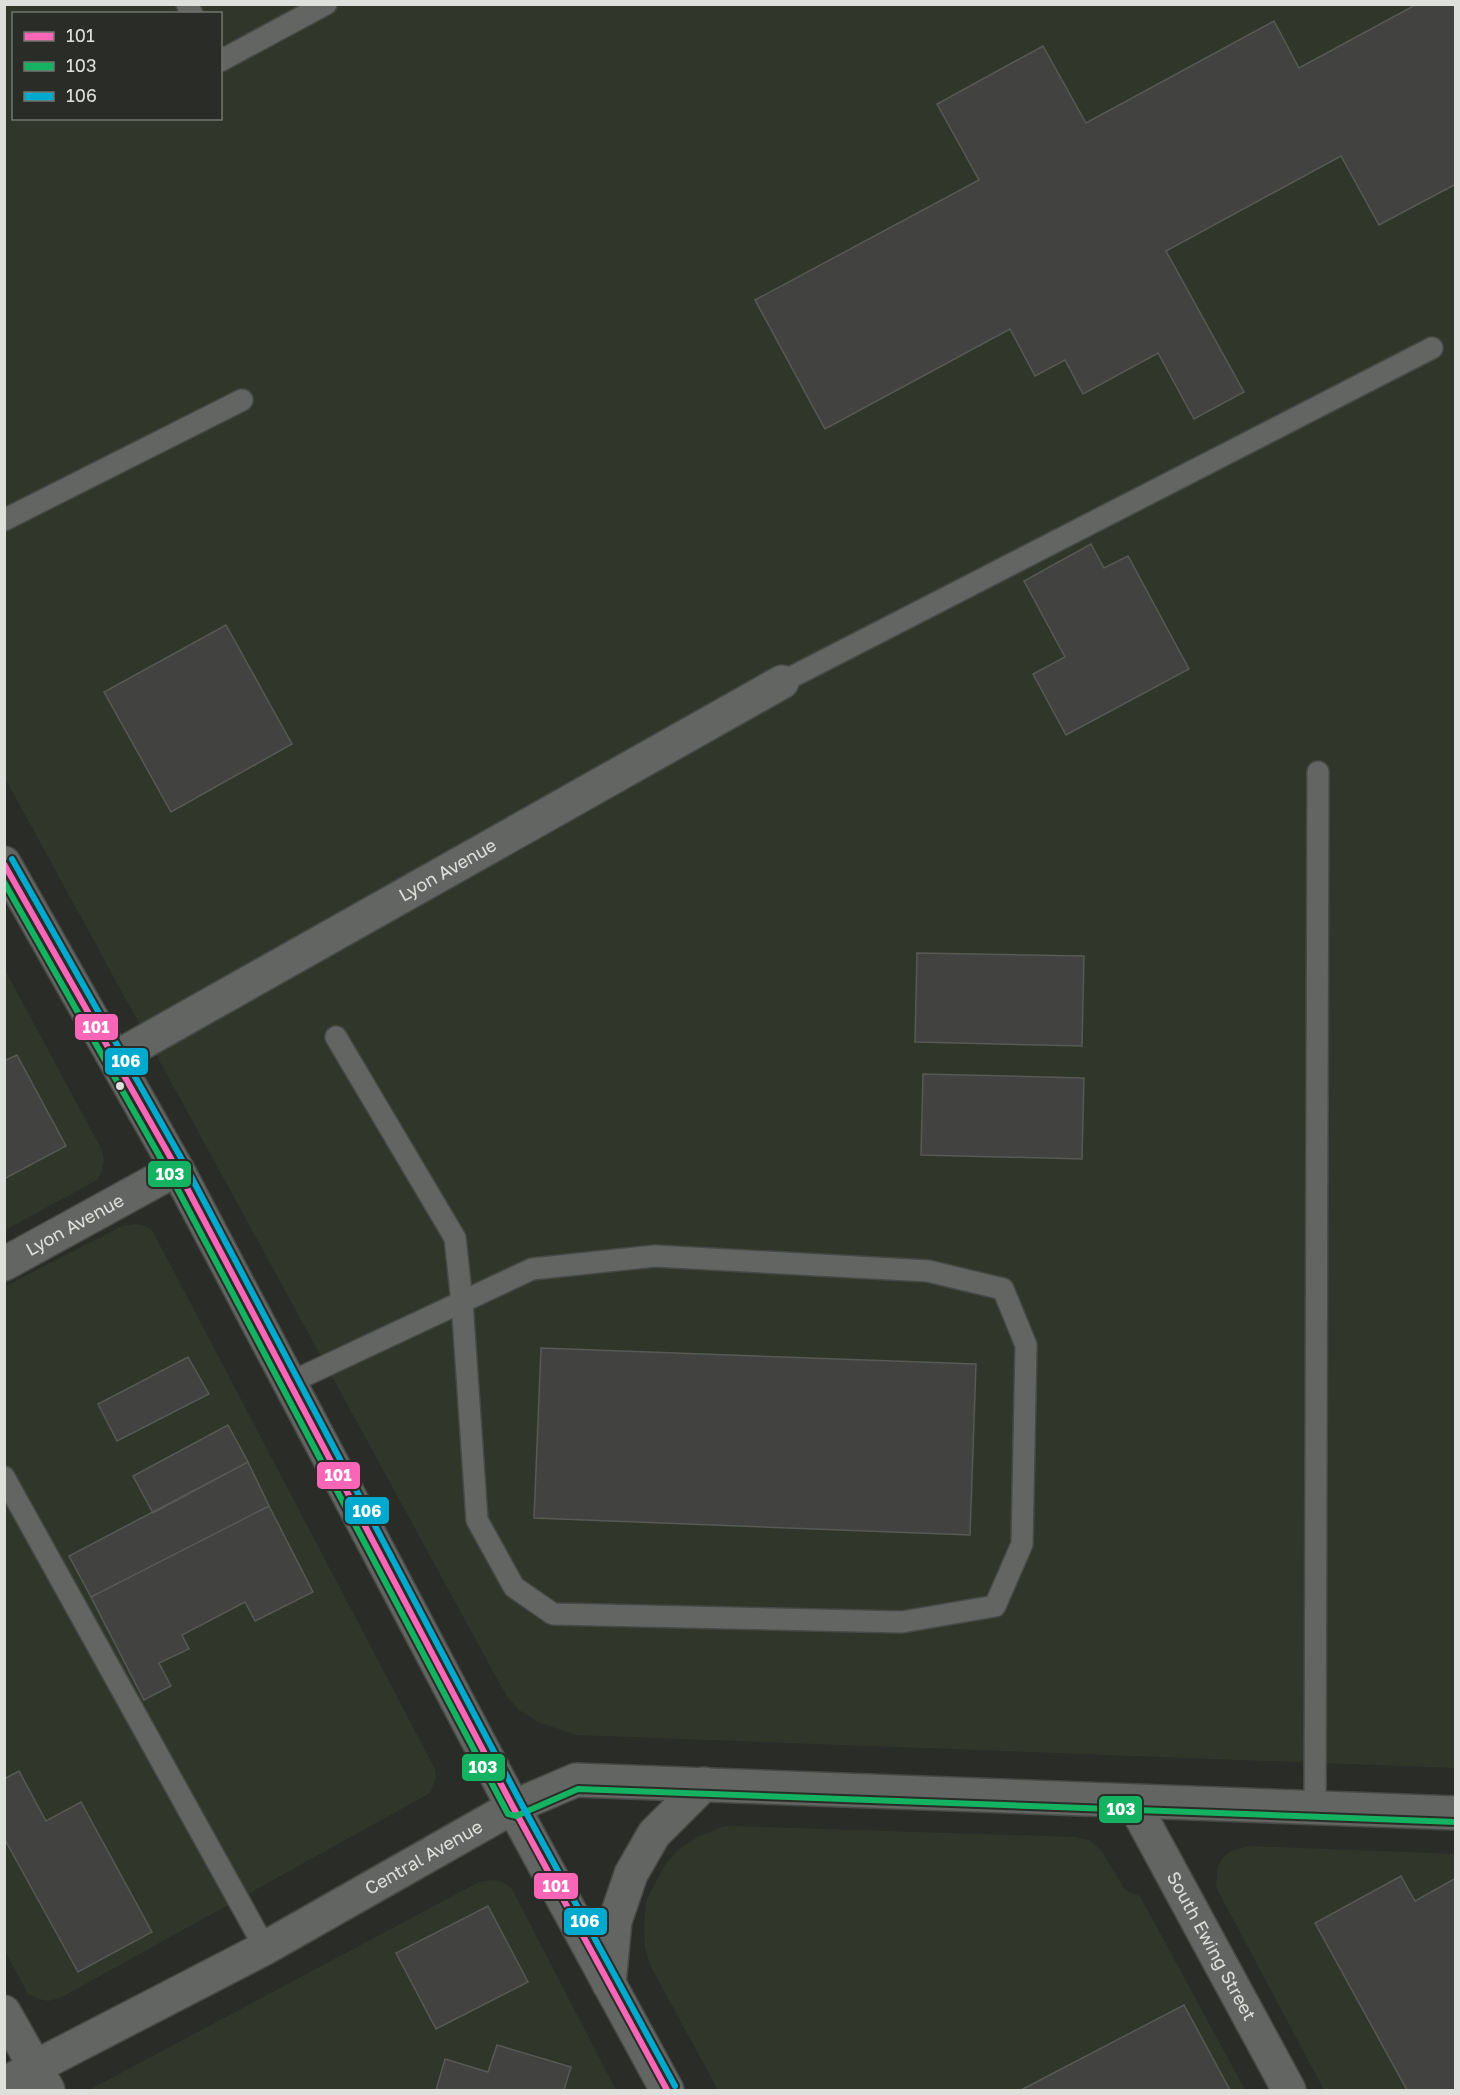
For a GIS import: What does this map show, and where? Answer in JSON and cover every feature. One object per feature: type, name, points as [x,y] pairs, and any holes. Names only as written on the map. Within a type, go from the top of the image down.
[{"type":"street","name":"Lyon Avenue","points":[[115,1058],[782,682]]},
{"type":"street","points":[[4,863],[177,1169],[513,1807],[667,2091]]},
{"type":"street","name":"Lyon Avenue","points":[[4,1264],[177,1169]]},
{"type":"street","name":"Central Avenue","points":[[4,2084],[41,2079],[513,1807],[576,1780],[1455,1813]]},
{"type":"street","points":[[609,1984],[615,1921],[631,1874],[654,1834],[704,1784]]},
{"type":"street","name":"South Ewing Street","points":[[1133,1802],[1289,2091]]},
{"type":"street","points":[[4,2012],[41,2079]]},
{"type":"lane","points":[[222,60],[326,4]]},
{"type":"lane","points":[[782,682],[1432,348]]},
{"type":"lane","points":[[4,520],[242,400]]},
{"type":"lane","points":[[1315,1808],[1318,772]]},
{"type":"lane","points":[[289,1383],[462,1302],[532,1269],[655,1256],[928,1271],[1002,1289],[1026,1344],[1022,1544],[995,1606],[902,1622],[554,1614],[514,1587],[477,1521],[462,1302],[455,1238],[336,1037]]},
{"type":"lane","points":[[4,1477],[265,1948]]},
{"type":"shaded area","points":[[4,5],[1455,5],[1455,1768],[576,1735],[538,1722],[519,1710],[506,1695],[5,778]]},
{"type":"shaded area","points":[[4,968],[102,1150],[104,1161],[97,1180],[5,1230]]},
{"type":"shaded area","points":[[134,1224],[152,1230],[435,1769],[436,1778],[430,1793],[60,1998],[48,2001],[28,1994],[5,1951],[4,1287],[120,1227]]},
{"type":"shaded area","points":[[722,1827],[1075,1837],[1089,1840],[1101,1850],[1125,1890],[1140,1896],[1245,2090],[718,2090],[651,1967],[645,1948],[644,1926],[646,1901],[666,1863],[679,1849],[698,1837]]},
{"type":"shaded area","points":[[1249,1846],[1455,1854],[1455,2090],[1324,2090],[1216,1887],[1218,1866],[1223,1858],[1231,1851]]},
{"type":"shaded area","points":[[493,1880],[503,1882],[512,1889],[616,2090],[89,2090],[479,1882]]},
{"type":"building","points":[[1417,4],[1456,4],[1456,184],[1379,225],[1341,156],[1166,251],[1244,392],[1194,419],[1158,353],[1083,394],[1065,360],[1035,376],[1010,329],[825,429],[755,300],[979,180],[937,104],[1043,46],[1086,123],[1274,21],[1299,68]]},
{"type":"building","points":[[1091,544],[1104,568],[1128,556],[1189,669],[1066,735],[1033,674],[1065,657],[1024,581]]},
{"type":"building","points":[[226,625],[292,744],[171,812],[104,692]]},
{"type":"building","points":[[917,953],[1084,956],[1082,1046],[915,1042]]},
{"type":"building","points":[[17,1055],[66,1146],[4,1179],[4,1061]]},
{"type":"building","points":[[923,1074],[1084,1078],[1082,1159],[921,1155]]},
{"type":"building","points":[[541,1348],[976,1364],[970,1535],[534,1518]]},
{"type":"building","points":[[188,1357],[209,1394],[117,1441],[98,1404]]},
{"type":"building","points":[[228,1425],[248,1462],[153,1513],[133,1476]]},
{"type":"building","points":[[248,1462],[269,1506],[91,1597],[69,1556]]},
{"type":"building","points":[[269,1506],[313,1592],[255,1621],[245,1602],[182,1635],[189,1649],[159,1663],[171,1686],[144,1700],[91,1597]]},
{"type":"building","points":[[19,1771],[46,1821],[81,1802],[152,1932],[78,1972],[4,1838],[4,1779]]},
{"type":"building","points":[[1401,1876],[1415,1901],[1456,1878],[1456,2090],[1407,2090],[1315,1923]]},
{"type":"building","points":[[488,1906],[528,1982],[436,2029],[396,1953]]},
{"type":"building","points":[[1184,2005],[1230,2090],[1021,2090]]},
{"type":"building","points":[[497,2045],[571,2067],[564,2090],[436,2090],[445,2059],[488,2072]]},
{"type":"transit line","name":"106","points":[[12,859],[185,1165],[521,1803],[675,2086]]},
{"type":"transit line","name":"101","points":[[4,864],[177,1169],[513,1807],[667,2090]]},
{"type":"transit line","name":"103","points":[[4,882],[169,1173],[508,1814],[516,1816],[578,1789],[1456,1822]]}]
